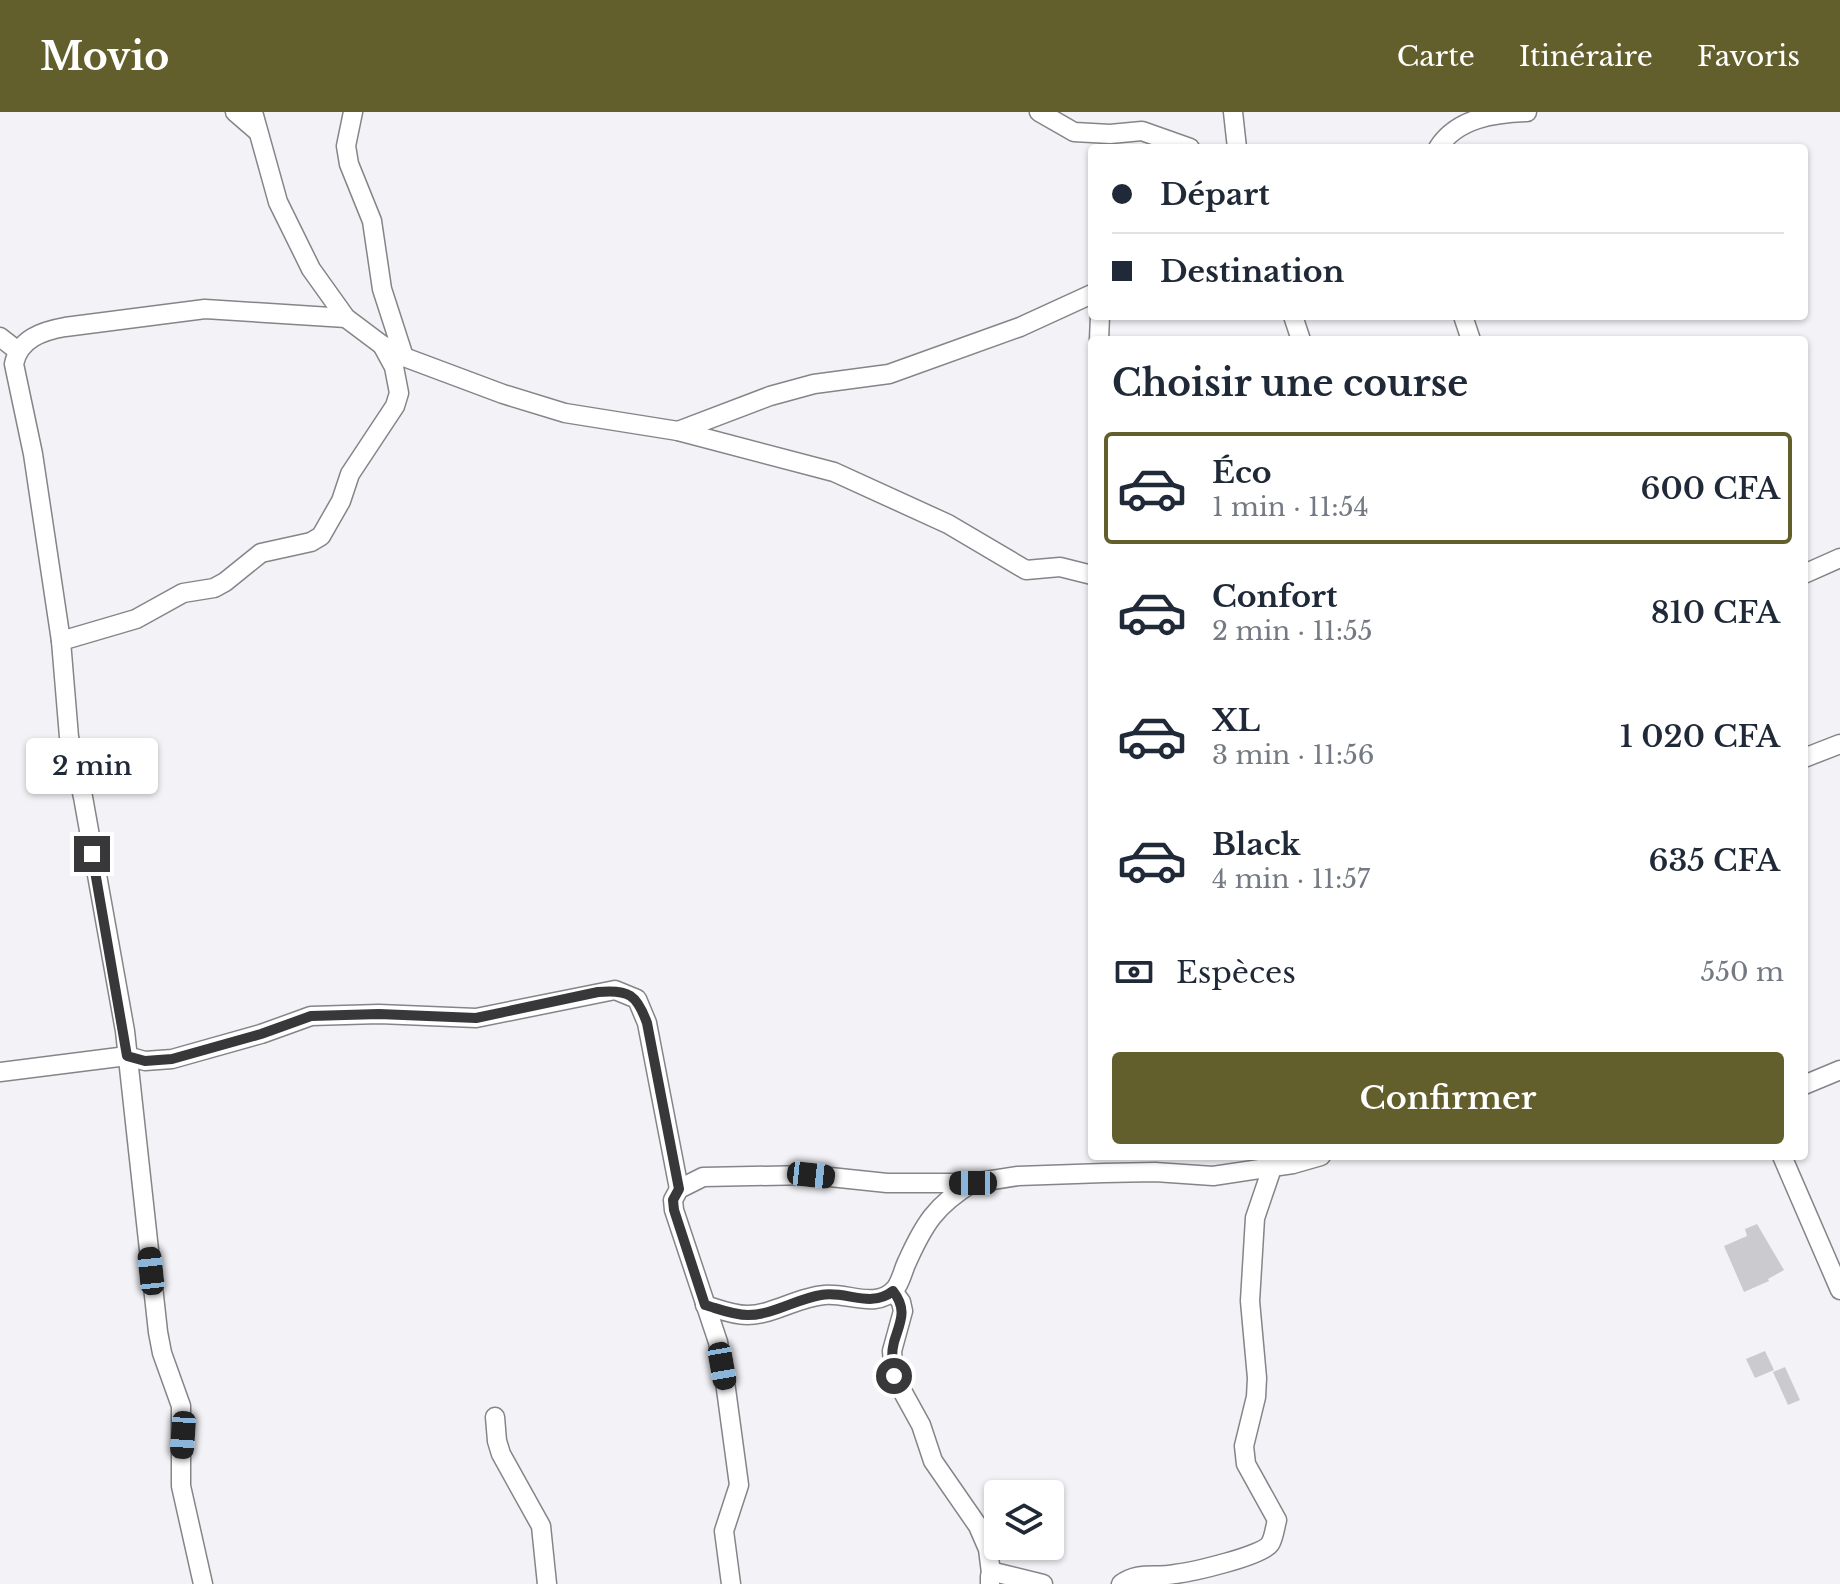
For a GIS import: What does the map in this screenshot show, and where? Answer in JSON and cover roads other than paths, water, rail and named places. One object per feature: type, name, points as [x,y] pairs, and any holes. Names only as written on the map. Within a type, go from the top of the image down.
[{"type":"street","points":[[235,112],[257,131]]},
{"type":"street","points":[[253,112],[278,202],[311,269],[346,318],[382,345],[404,357],[503,394],[565,413],[678,431],[834,472],[948,524],[1026,570],[1060,567],[1088,574]]},
{"type":"street","points":[[353,112],[347,155],[353,178],[372,221],[382,289],[404,357]]},
{"type":"street","points":[[1039,112],[1074,132],[1110,134],[1142,131],[1179,144]]},
{"type":"street","points":[[1233,112],[1237,144]]},
{"type":"street","points":[[1441,144],[1470,122],[1503,112],[1523,112]]},
{"type":"street","points":[[678,431],[770,396],[814,384],[889,374],[936,359],[1020,327],[1088,296]]},
{"type":"street","points":[[203,1584],[181,1486],[181,1406],[162,1353],[158,1332],[127,1056],[83,797],[69,737],[61,641],[33,454],[14,364],[18,351],[33,337],[49,330],[205,309],[346,318]]},
{"type":"street","points":[[0,337],[18,351]]},
{"type":"street","points":[[61,641],[136,619],[183,593],[214,588],[261,553],[311,542],[321,536],[341,501],[350,474],[395,406],[398,382],[382,345]]},
{"type":"street","points":[[1808,572],[1840,558]]},
{"type":"street","points":[[1808,756],[1840,744]]},
{"type":"street","points":[[0,1072],[127,1056],[145,1061],[172,1059],[261,1034],[311,1016],[379,1014],[476,1018],[615,990],[637,999],[647,1023],[679,1189]]},
{"type":"street","points":[[1808,1083],[1840,1070]]},
{"type":"street","points":[[731,1584],[724,1531],[739,1485],[718,1342],[674,1210],[673,1200],[679,1189],[703,1177],[724,1176],[811,1175],[887,1183],[973,1183],[1018,1176],[1155,1172],[1213,1176],[1246,1164],[1272,1168],[1305,1160]]},
{"type":"street","points":[[1784,1160],[1840,1290]]},
{"type":"street","points":[[1121,1584],[1135,1576],[1173,1575],[1237,1559],[1263,1550],[1271,1541],[1277,1520],[1246,1464],[1244,1446],[1256,1397],[1257,1378],[1250,1301],[1255,1218],[1272,1168]]},
{"type":"street","points":[[705,1305],[756,1315],[821,1295],[881,1299],[893,1291],[925,1224],[954,1194],[973,1183]]},
{"type":"street","points":[[893,1291],[903,1311],[892,1351],[895,1381],[921,1425],[933,1461],[978,1526],[988,1549],[991,1579],[1001,1573],[1043,1584]]},
{"type":"street","points":[[495,1417],[501,1454],[543,1531],[547,1584]]}]
